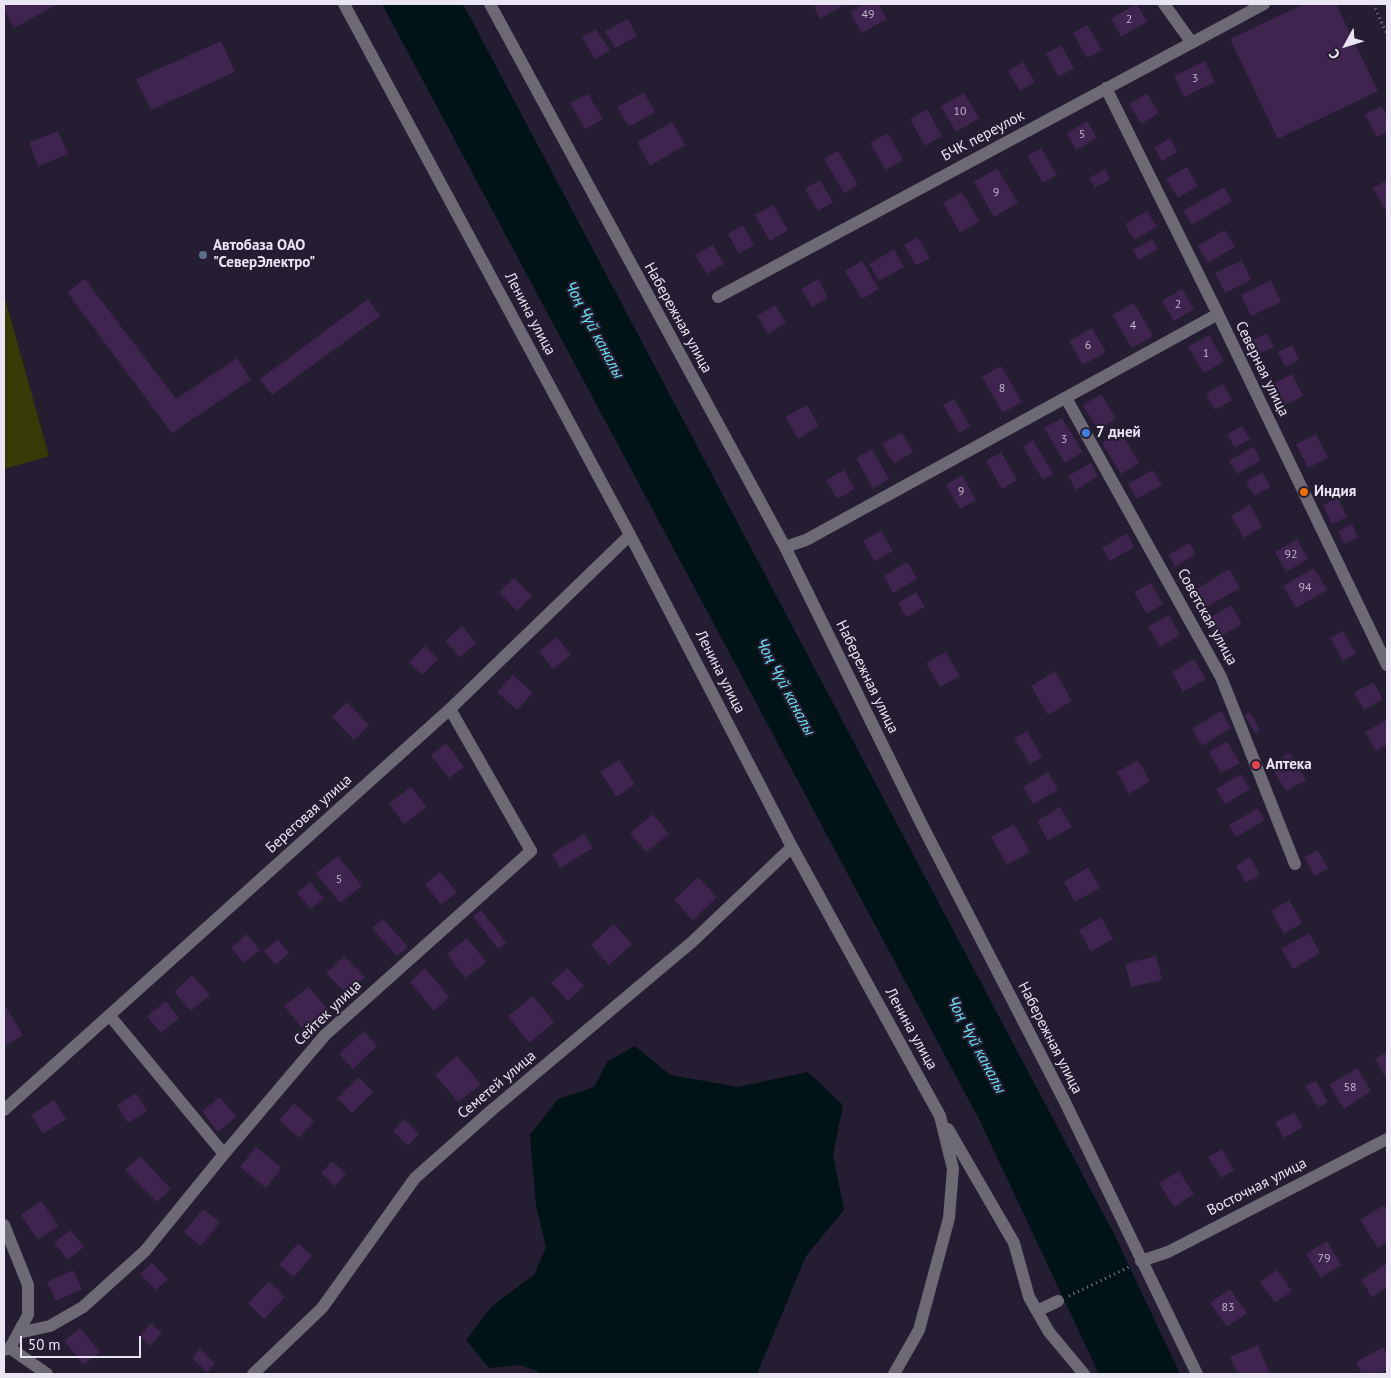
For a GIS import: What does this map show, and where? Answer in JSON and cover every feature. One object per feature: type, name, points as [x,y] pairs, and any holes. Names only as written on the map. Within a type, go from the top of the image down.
[{"type":"street","name":"Ленина улица","points":[[344,4],[630,534],[792,847],[940,1116],[953,1169],[949,1218],[919,1330],[894,1374]]},
{"type":"street","name":"Набережная улица","points":[[490,4],[784,547],[918,816],[1064,1100],[1197,1374]]},
{"type":"street","points":[[1164,4],[1192,43]]},
{"type":"street","name":"БЧК переулок","points":[[718,297],[1264,4]]},
{"type":"street","name":"Северная улица","points":[[1106,88],[1218,314],[1387,665]]},
{"type":"street","points":[[784,547],[806,540],[1218,314]]},
{"type":"street","name":"Советская улица","points":[[1066,398],[1221,677],[1295,864]]},
{"type":"street","name":"Береговая улица","points":[[4,1110],[450,709],[630,534]]},
{"type":"street","name":"Сейтек улица","points":[[18,1333],[50,1326],[83,1307],[145,1251],[325,1035],[531,851],[450,709]]},
{"type":"street","name":"Семетей улица","points":[[253,1374],[322,1308],[415,1178],[493,1109],[692,942],[792,847]]},
{"type":"street","points":[[110,1016],[224,1154]]},
{"type":"street","points":[[940,1116],[1014,1243],[1029,1297],[1049,1332],[1084,1374]]},
{"type":"street","name":"Восточная улица","points":[[1141,1261],[1168,1252],[1387,1139]]},
{"type":"street","points":[[4,1225],[28,1284],[28,1315],[7,1349],[47,1374]]},
{"type":"street","points":[[1037,1310],[1058,1301]]},
{"type":"path","points":[[1373,4],[1387,34]]},
{"type":"path","points":[[1058,1301],[1141,1261]]},
{"type":"green space","points":[[4,295],[49,456],[4,469]]},
{"type":"water","name":"Чоң Чүй каналы","points":[[382,4],[463,4],[1114,1234],[1180,1374],[1099,1374],[979,1119]]},
{"type":"water","points":[[635,1046],[670,1075],[738,1087],[808,1072],[843,1105],[833,1155],[844,1210],[806,1256],[757,1374],[538,1374],[537,1371],[520,1365],[489,1368],[466,1340],[493,1305],[534,1275],[546,1247],[536,1205],[530,1135],[558,1099],[594,1087],[608,1061]]},
{"type":"building","points":[[4,4],[58,4],[14,28],[4,10]]},
{"type":"building","points":[[820,4],[841,4],[842,6],[820,19],[814,7]]},
{"type":"building","points":[[864,4],[878,4],[887,19],[862,33],[850,12]]},
{"type":"building","points":[[1137,4],[1147,22],[1121,37],[1111,18]]},
{"type":"building","points":[[1304,4],[1336,4],[1378,91],[1278,139],[1230,39]]},
{"type":"building","points":[[628,19],[637,36],[615,48],[605,31]]},
{"type":"building","points":[[1087,25],[1102,50],[1087,58],[1073,33]]},
{"type":"building","points":[[596,29],[610,51],[595,59],[582,37]]},
{"type":"building","points":[[221,41],[235,72],[151,110],[136,79]]},
{"type":"building","points":[[1061,45],[1074,68],[1059,77],[1046,54]]},
{"type":"building","points":[[1205,61],[1215,82],[1184,97],[1174,76]]},
{"type":"building","points":[[1023,62],[1035,82],[1020,91],[1008,71]]},
{"type":"building","points":[[644,92],[655,112],[629,127],[617,107]]},
{"type":"building","points":[[964,93],[979,118],[956,132],[941,106]]},
{"type":"building","points":[[1147,93],[1159,113],[1141,124],[1129,104]]},
{"type":"building","points":[[588,94],[603,119],[585,129],[570,103]]},
{"type":"building","points":[[1382,106],[1387,117],[1387,132],[1377,137],[1365,114]]},
{"type":"building","points":[[927,109],[942,136],[925,146],[910,119]]},
{"type":"building","points":[[1087,121],[1097,138],[1076,150],[1067,133]]},
{"type":"building","points":[[672,122],[685,145],[650,166],[637,142]]},
{"type":"building","points":[[58,131],[68,154],[38,166],[29,142]]},
{"type":"building","points":[[888,133],[903,160],[886,170],[870,143]]},
{"type":"building","points":[[1170,138],[1177,152],[1162,161],[1154,148]]},
{"type":"building","points":[[1041,148],[1057,175],[1043,183],[1027,156]]},
{"type":"building","points":[[838,151],[858,185],[844,193],[824,159]]},
{"type":"building","points":[[1187,167],[1198,186],[1178,198],[1166,179]]},
{"type":"building","points":[[997,168],[1018,203],[994,217],[974,182]]},
{"type":"building","points":[[1105,169],[1110,179],[1095,188],[1089,178]]},
{"type":"building","points":[[820,180],[833,202],[818,211],[805,189]]},
{"type":"building","points":[[1387,180],[1387,213],[1373,188]]},
{"type":"building","points":[[1224,187],[1232,201],[1192,225],[1183,211]]},
{"type":"building","points":[[962,192],[979,221],[960,233],[943,203]]},
{"type":"building","points":[[773,205],[788,230],[770,241],[755,215]]},
{"type":"building","points":[[1147,211],[1157,227],[1134,240],[1125,224]]},
{"type":"building","points":[[743,225],[754,245],[739,254],[728,234]]},
{"type":"building","points":[[1225,230],[1235,247],[1208,263],[1197,246]]},
{"type":"building","points":[[917,237],[930,258],[916,265],[904,245]]},
{"type":"building","points":[[1152,239],[1158,249],[1139,260],[1133,250]]},
{"type":"building","points":[[713,245],[724,264],[707,274],[695,255]]},
{"type":"building","points":[[894,249],[904,267],[879,281],[869,264]]},
{"type":"building","points":[[1242,260],[1251,280],[1225,293],[1215,273]]},
{"type":"building","points":[[862,261],[879,289],[862,299],[845,271]]},
{"type":"building","points":[[85,279],[176,399],[237,358],[251,380],[172,433],[67,292]]},
{"type":"building","points":[[818,279],[828,298],[812,307],[801,289]]},
{"type":"building","points":[[1271,280],[1281,302],[1251,316],[1241,295]]},
{"type":"building","points":[[1182,289],[1194,309],[1174,321],[1162,301]]},
{"type":"building","points":[[368,299],[380,316],[272,395],[260,379]]},
{"type":"building","points":[[1134,303],[1153,336],[1132,348],[1112,315]]},
{"type":"building","points":[[775,305],[786,323],[768,334],[757,316]]},
{"type":"building","points":[[1092,328],[1106,352],[1083,365],[1069,341]]},
{"type":"building","points":[[1267,333],[1274,347],[1255,356],[1248,342]]},
{"type":"building","points":[[1209,335],[1224,361],[1204,373],[1188,347]]},
{"type":"building","points":[[1292,345],[1299,360],[1285,367],[1278,352]]},
{"type":"building","points":[[1001,366],[1022,402],[1003,413],[982,377]]},
{"type":"building","points":[[1292,374],[1303,396],[1279,408],[1269,386]]},
{"type":"building","points":[[1223,384],[1232,400],[1215,410],[1206,394]]},
{"type":"building","points":[[1101,394],[1116,419],[1098,430],[1083,405]]},
{"type":"building","points":[[954,399],[970,426],[959,433],[943,405]]},
{"type":"building","points":[[807,405],[819,426],[798,439],[785,417]]},
{"type":"building","points":[[1062,418],[1083,452],[1065,463],[1044,428]]},
{"type":"building","points":[[1242,426],[1250,439],[1235,448],[1227,434]]},
{"type":"building","points":[[1121,432],[1139,463],[1121,474],[1102,443]]},
{"type":"building","points":[[902,433],[913,452],[894,464],[882,444]]},
{"type":"building","points":[[1316,434],[1328,458],[1308,468],[1296,444]]},
{"type":"building","points":[[1033,440],[1053,474],[1043,480],[1023,447]]},
{"type":"building","points":[[1253,447],[1261,460],[1237,474],[1229,461]]},
{"type":"building","points":[[872,449],[889,479],[873,489],[856,458]]},
{"type":"building","points":[[1001,452],[1017,480],[1002,489],[986,461]]},
{"type":"building","points":[[1091,463],[1098,476],[1076,490],[1068,476]]},
{"type":"building","points":[[844,470],[855,489],[837,499],[826,480]]},
{"type":"building","points":[[1153,470],[1162,485],[1137,499],[1128,484]]},
{"type":"building","points":[[1262,472],[1271,487],[1254,496],[1246,482]]},
{"type":"building","points":[[962,475],[976,500],[960,509],[946,485]]},
{"type":"building","points":[[1338,498],[1347,517],[1332,524],[1323,505]]},
{"type":"building","points":[[1250,504],[1262,527],[1244,538],[1231,516]]},
{"type":"building","points":[[1352,524],[1358,537],[1344,544],[1338,531]]},
{"type":"building","points":[[881,531],[893,551],[875,561],[863,541]]},
{"type":"building","points":[[1127,533],[1134,547],[1110,561],[1102,548]]},
{"type":"building","points":[[1297,539],[1308,559],[1286,572],[1275,552]]},
{"type":"building","points":[[1189,543],[1196,554],[1175,567],[1168,555]]},
{"type":"building","points":[[907,562],[917,579],[893,593],[884,576]]},
{"type":"building","points":[[1314,568],[1327,590],[1296,608],[1283,586]]},
{"type":"building","points":[[1229,569],[1240,588],[1205,608],[1195,590]]},
{"type":"building","points":[[514,578],[532,596],[517,611],[499,592]]},
{"type":"building","points":[[1151,583],[1163,604],[1147,614],[1134,592]]},
{"type":"building","points":[[916,592],[925,607],[906,617],[898,603]]},
{"type":"building","points":[[1231,605],[1242,624],[1216,639],[1205,620]]},
{"type":"building","points":[[1169,615],[1180,635],[1160,647],[1148,627]]},
{"type":"building","points":[[462,626],[476,643],[460,657],[445,641]]},
{"type":"building","points":[[1343,631],[1356,653],[1343,661],[1330,638]]},
{"type":"building","points":[[557,637],[571,655],[553,669],[539,651]]},
{"type":"building","points":[[425,646],[438,659],[422,675],[409,662]]},
{"type":"building","points":[[946,652],[960,676],[940,687],[926,663]]},
{"type":"building","points":[[1194,659],[1206,679],[1183,692],[1172,672]]},
{"type":"building","points":[[1055,671],[1072,701],[1048,715],[1031,686]]},
{"type":"building","points":[[513,675],[533,693],[517,710],[497,692]]},
{"type":"building","points":[[1373,682],[1383,699],[1364,710],[1354,693]]},
{"type":"building","points":[[347,702],[369,725],[354,740],[332,717]]},
{"type":"building","points":[[1221,711],[1231,728],[1202,746],[1192,729]]},
{"type":"building","points":[[1250,712],[1260,730],[1255,733],[1245,716]]},
{"type":"building","points":[[1386,720],[1387,745],[1376,751],[1365,732]]},
{"type":"building","points":[[1027,731],[1042,757],[1030,764],[1014,738]]},
{"type":"building","points":[[1227,741],[1240,763],[1221,773],[1209,752]]},
{"type":"building","points":[[446,743],[464,767],[449,778],[431,755]]},
{"type":"building","points":[[1290,753],[1306,780],[1286,791],[1270,765]]},
{"type":"building","points":[[619,760],[635,784],[617,797],[600,772]]},
{"type":"building","points":[[1138,760],[1150,781],[1129,794],[1117,772]]},
{"type":"building","points":[[1048,772],[1058,790],[1033,804],[1023,787]]},
{"type":"building","points":[[1241,774],[1250,789],[1225,804],[1216,789]]},
{"type":"building","points":[[411,787],[427,807],[404,824],[389,804]]},
{"type":"building","points":[[1060,807],[1072,827],[1048,841],[1037,821]]},
{"type":"building","points":[[1258,808],[1265,820],[1236,837],[1229,825]]},
{"type":"building","points":[[653,814],[669,834],[646,852],[630,833]]},
{"type":"building","points":[[1014,824],[1030,852],[1007,865],[991,837]]},
{"type":"building","points":[[584,834],[593,848],[560,868],[552,854]]},
{"type":"building","points":[[1318,850],[1328,868],[1315,876],[1304,857]]},
{"type":"building","points":[[338,856],[362,886],[340,903],[316,873]]},
{"type":"building","points":[[1250,857],[1260,874],[1246,883],[1236,866]]},
{"type":"building","points":[[1088,867],[1100,888],[1075,902],[1064,882]]},
{"type":"building","points":[[440,872],[457,892],[441,905],[425,884]]},
{"type":"building","points":[[698,877],[717,897],[693,920],[674,900]]},
{"type":"building","points":[[310,882],[324,898],[311,909],[297,893]]},
{"type":"building","points":[[1289,900],[1302,923],[1284,934],[1271,911]]},
{"type":"building","points":[[481,910],[506,943],[498,949],[473,916]]},
{"type":"building","points":[[1101,917],[1113,939],[1091,952],[1079,930]]},
{"type":"building","points":[[383,919],[408,947],[397,956],[372,928]]},
{"type":"building","points":[[614,924],[632,944],[609,965],[591,945]]},
{"type":"building","points":[[1309,933],[1320,953],[1293,969],[1281,949]]},
{"type":"building","points":[[247,934],[260,950],[244,963],[231,948]]},
{"type":"building","points":[[467,938],[486,962],[465,978],[447,954]]},
{"type":"building","points":[[278,939],[289,953],[275,965],[264,951]]},
{"type":"building","points":[[344,956],[365,977],[347,994],[326,973]]},
{"type":"building","points":[[1156,956],[1162,980],[1131,987],[1125,964]]},
{"type":"building","points":[[425,968],[449,997],[434,1011],[410,982]]},
{"type":"building","points":[[567,968],[584,986],[568,1001],[551,983]]},
{"type":"building","points":[[192,975],[210,995],[191,1011],[174,992]]},
{"type":"building","points":[[309,987],[327,1009],[303,1029],[284,1006]]},
{"type":"building","points":[[533,996],[554,1022],[529,1043],[508,1016]]},
{"type":"building","points":[[166,1001],[179,1018],[161,1033],[147,1016]]},
{"type":"building","points":[[6,1007],[23,1035],[5,1046],[4,1008]]},
{"type":"building","points":[[364,1031],[377,1046],[353,1069],[339,1054]]},
{"type":"building","points":[[1387,1052],[1387,1076],[1385,1077],[1375,1059]]},
{"type":"building","points":[[457,1056],[481,1084],[458,1102],[435,1075]]},
{"type":"building","points":[[1357,1068],[1371,1091],[1344,1109],[1329,1085]]},
{"type":"building","points":[[359,1077],[373,1092],[352,1113],[337,1098]]},
{"type":"building","points":[[1316,1081],[1328,1102],[1318,1108],[1305,1086]]},
{"type":"building","points":[[136,1093],[147,1111],[128,1123],[117,1105]]},
{"type":"building","points":[[220,1097],[236,1117],[218,1132],[202,1111]]},
{"type":"building","points":[[54,1100],[66,1119],[43,1134],[31,1115]]},
{"type":"building","points":[[294,1103],[314,1121],[299,1138],[279,1120]]},
{"type":"building","points":[[1294,1112],[1303,1127],[1284,1138],[1275,1123]]},
{"type":"building","points":[[404,1119],[419,1134],[408,1146],[393,1131]]},
{"type":"building","points":[[256,1147],[282,1168],[266,1188],[240,1167]]},
{"type":"building","points":[[1222,1149],[1234,1170],[1221,1178],[1208,1157]]},
{"type":"building","points":[[140,1156],[171,1189],[157,1202],[125,1170]]},
{"type":"building","points":[[332,1161],[346,1174],[335,1186],[321,1173]]},
{"type":"building","points":[[1179,1171],[1194,1194],[1174,1207],[1159,1183]]},
{"type":"building","points":[[41,1201],[59,1226],[38,1240],[21,1215]]},
{"type":"building","points":[[1384,1205],[1387,1210],[1387,1243],[1378,1248],[1360,1220]]},
{"type":"building","points":[[203,1209],[220,1222],[201,1246],[184,1232]]},
{"type":"building","points":[[70,1230],[84,1247],[68,1260],[54,1243]]},
{"type":"building","points":[[1327,1241],[1341,1265],[1321,1278],[1306,1254]]},
{"type":"building","points":[[298,1243],[312,1256],[294,1277],[279,1265]]},
{"type":"building","points":[[152,1263],[168,1279],[156,1290],[140,1274]]},
{"type":"building","points":[[1387,1263],[1387,1287],[1372,1297],[1361,1280]]},
{"type":"building","points":[[73,1270],[82,1289],[56,1301],[47,1282]]},
{"type":"building","points":[[1277,1270],[1292,1291],[1275,1303],[1260,1282]]},
{"type":"building","points":[[269,1281],[285,1297],[264,1319],[248,1303]]},
{"type":"building","points":[[1230,1289],[1247,1313],[1227,1327],[1210,1303]]},
{"type":"building","points":[[151,1323],[162,1333],[150,1346],[140,1336]]},
{"type":"building","points":[[80,1328],[100,1352],[84,1365],[64,1341]]},
{"type":"building","points":[[1258,1345],[1270,1374],[1238,1374],[1230,1357]]},
{"type":"building","points":[[1383,1347],[1387,1354],[1387,1370],[1379,1374],[1362,1374],[1356,1362]]},
{"type":"building","points":[[200,1349],[215,1363],[207,1372],[192,1358]]},
{"type":"place","name":"Автобаза ОАО \"СеверЭлектро\"","points":[[203,255]]},
{"type":"place","name":"7 дней","points":[[1086,433]]},
{"type":"place","name":"Индия","points":[[1304,492]]},
{"type":"place","name":"Аптека","points":[[1256,765]]}]
